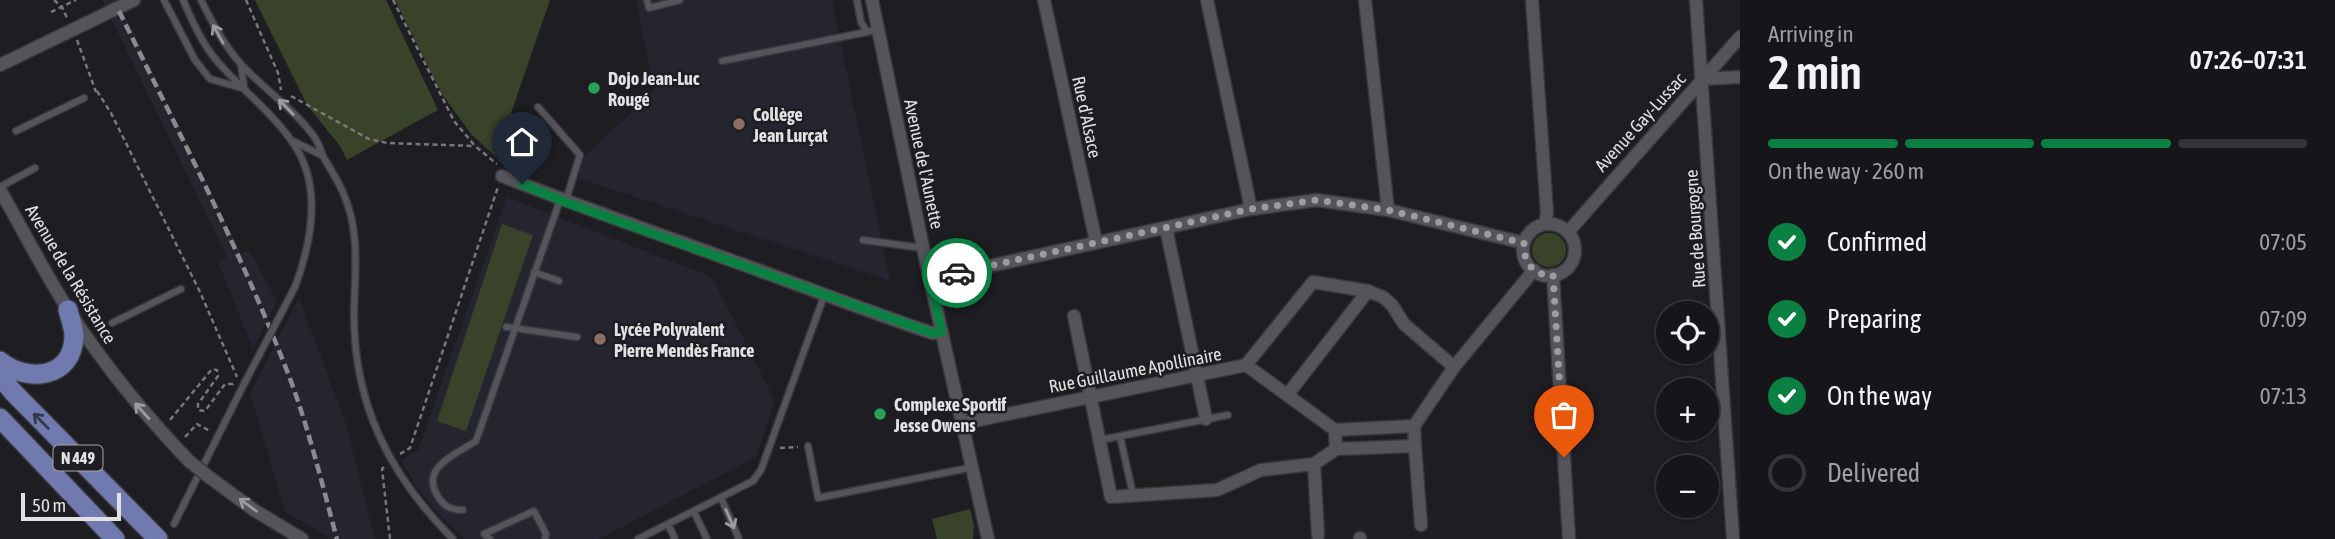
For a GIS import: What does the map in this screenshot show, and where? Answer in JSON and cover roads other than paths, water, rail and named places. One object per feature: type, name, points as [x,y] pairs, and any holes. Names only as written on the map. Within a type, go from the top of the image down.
[{"type":"main road","points":[[0,361],[17,372],[33,376],[57,368],[69,355],[74,335],[68,310]]},
{"type":"main road","name":"N 449","points":[[0,376],[158,539]]},
{"type":"main road","name":"N 449","points":[[0,418],[115,539]]},
{"type":"street","points":[[0,65],[134,0]]},
{"type":"street","name":"Avenue de l'Aunette","points":[[872,0],[872,31],[964,423],[988,539]]},
{"type":"street","name":"Rue d'Alsace","points":[[1044,0],[1096,242]]},
{"type":"street","points":[[1207,0],[1251,209]]},
{"type":"street","points":[[1365,0],[1388,210]]},
{"type":"street","points":[[1532,0],[1548,214],[1545,224]]},
{"type":"street","name":"Rue de Bourgogne","points":[[1696,0],[1733,539]]},
{"type":"street","name":"Avenue Gay-Lussac","points":[[1568,232],[1740,37]]},
{"type":"street","points":[[1702,79],[1740,77]]},
{"type":"street","points":[[502,176],[563,201],[824,296],[932,333],[942,332]]},
{"type":"street","name":"Avenue de la Résistance","points":[[0,189],[68,310],[131,398],[189,460],[209,477],[302,539]]},
{"type":"street","points":[[930,279],[1251,209],[1317,200],[1388,210],[1524,243]]},
{"type":"street","points":[[1545,224],[1553,224],[1568,232],[1574,246],[1572,262],[1560,273],[1553,275],[1540,274],[1534,270],[1524,256],[1524,243],[1530,232],[1545,224]]},
{"type":"street","points":[[1166,228],[1206,419]]},
{"type":"street","points":[[1420,525],[1413,426],[1454,367],[1534,270]]},
{"type":"street","points":[[1553,275],[1569,539]]},
{"type":"street","points":[[1246,365],[1314,282],[1368,291],[1388,300],[1404,324],[1454,367]]},
{"type":"street","points":[[1288,394],[1368,291]]},
{"type":"street","points":[[1074,316],[1111,496],[1217,490],[1261,470],[1314,464],[1336,449],[1415,446]]},
{"type":"street","name":"Rue Guillaume Apollinaire","points":[[964,423],[1246,365],[1335,430]]},
{"type":"street","points":[[1336,449],[1335,430],[1413,426]]},
{"type":"street","points":[[1314,464],[1318,535]]},
{"type":"lane","points":[[164,0],[195,60],[210,79],[244,89]]},
{"type":"lane","points":[[174,524],[295,287],[309,245],[312,215],[310,186],[303,160],[292,141],[215,59],[183,0]]},
{"type":"lane","points":[[201,0],[223,43],[241,65],[291,111],[315,139],[346,199],[353,225],[357,260],[355,341],[369,411],[390,459],[409,491],[453,539]]},
{"type":"lane","points":[[647,0],[649,8],[680,0]]},
{"type":"lane","points":[[856,0],[861,22],[872,31]]},
{"type":"lane","points":[[722,61],[872,31]]},
{"type":"lane","points":[[241,65],[244,89]]},
{"type":"lane","points":[[16,131],[84,98]]},
{"type":"lane","points":[[463,510],[453,510],[445,506],[437,495],[432,483],[435,471],[444,459],[476,442],[534,272],[580,155],[538,107]]},
{"type":"lane","points":[[292,141],[323,156]]},
{"type":"lane","points":[[0,189],[35,168]]},
{"type":"lane","points":[[863,240],[923,248]]},
{"type":"lane","points":[[534,272],[559,281]]},
{"type":"lane","points":[[111,323],[181,289]]},
{"type":"lane","points":[[640,539],[753,481],[761,470],[824,296]]},
{"type":"lane","points":[[506,327],[577,337]]},
{"type":"lane","points":[[1099,440],[1228,415]]},
{"type":"lane","points":[[1120,436],[1133,495]]},
{"type":"lane","points":[[808,446],[818,498],[974,467]]},
{"type":"lane","points":[[721,498],[739,539]]},
{"type":"lane","points":[[489,539],[484,534],[534,511],[547,534],[545,539]]},
{"type":"lane","points":[[694,512],[707,539]]},
{"type":"lane","points":[[668,524],[675,539]]},
{"type":"railway","points":[[119,11],[208,192],[270,329],[303,416],[337,539]]},
{"type":"place","name":"Dojo Jean-Luc Rougé","points":[[594,88]]},
{"type":"place","name":"Collège Jean Lurçat","points":[[739,124]]},
{"type":"place","name":"Lycée Polyvalent Pierre Mendès France","points":[[600,339]]},
{"type":"place","name":"Complexe Sportif Jesse Owens","points":[[880,414]]}]
